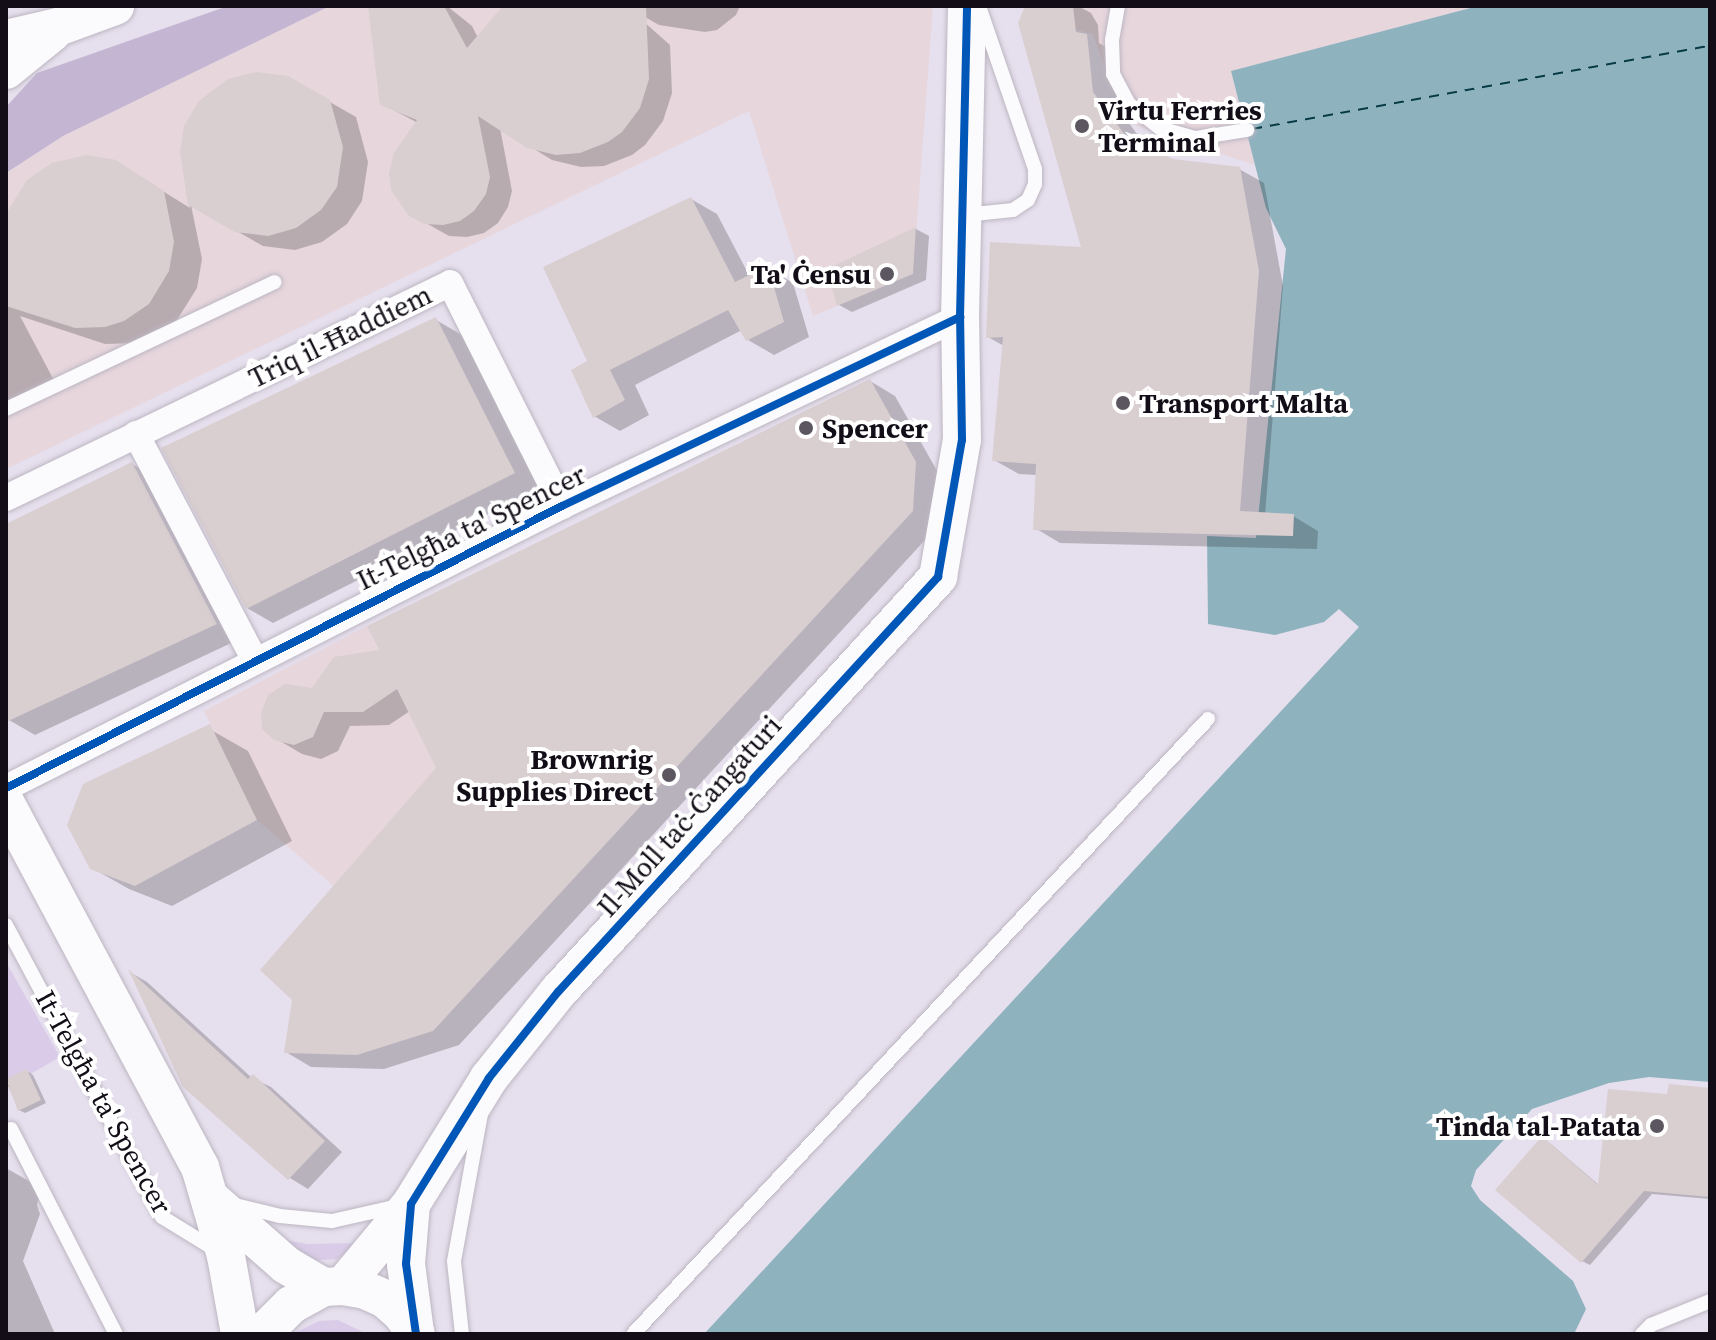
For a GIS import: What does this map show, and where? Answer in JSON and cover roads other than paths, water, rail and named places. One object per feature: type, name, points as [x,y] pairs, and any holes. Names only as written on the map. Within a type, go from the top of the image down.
[{"type":"street","points":[[6,39],[58,27],[115,6]]},
{"type":"street","name":"Il-Moll taċ-Ċangaturi","points":[[262,1334],[291,1305],[333,1287],[411,1204],[489,1078],[558,992],[938,577],[962,440],[960,317],[967,6]]},
{"type":"street","points":[[6,70],[58,27]]},
{"type":"street","name":"Triq il-Ħaddiem","points":[[6,498],[450,283],[562,506]]},
{"type":"street","name":"It-Telgħa ta' Spencer","points":[[6,788],[254,659],[562,506],[960,317]]},
{"type":"street","points":[[136,434],[254,659]]},
{"type":"street","name":"It-Telgħa ta' Spencer","points":[[6,804],[200,1167],[226,1256],[240,1334]]},
{"type":"street","name":"It-Telgħa ta' Spencer","points":[[211,1199],[286,1265],[333,1287],[365,1290],[385,1299],[402,1314],[415,1333]]},
{"type":"street","name":"Il-Moll taċ-Ċangaturi","points":[[411,1204],[406,1264],[415,1333]]},
{"type":"lane","points":[[963,215],[1013,210],[1028,200],[1035,184],[1035,169],[979,6]]},
{"type":"lane","points":[[1118,6],[1112,40],[1113,74],[1129,104],[1160,128],[1196,138],[1247,130]]},
{"type":"lane","points":[[6,409],[275,282]]},
{"type":"lane","points":[[633,1334],[1208,719]]},
{"type":"lane","name":"It-Telgħa ta' Spencer","points":[[6,925],[162,1217],[226,1256]]},
{"type":"lane","points":[[462,1334],[454,1261],[489,1078]]},
{"type":"lane","points":[[11,1129],[116,1334]]},
{"type":"lane","name":"It-Telgħa ta' Spencer","points":[[211,1199],[280,1216],[332,1221],[411,1204]]},
{"type":"lane","points":[[1642,1334],[1651,1325],[1710,1301]]},
{"type":"water","points":[[1478,6],[1710,6],[1710,1082],[1649,1077],[1609,1083],[1532,1109],[1476,1170],[1471,1186],[1480,1200],[1573,1281],[1586,1309],[1574,1334],[704,1334],[1359,627],[1339,609],[1324,622],[1275,635],[1208,624],[1207,536],[1256,538],[1286,249],[1266,208],[1231,71]]},
{"type":"place","name":"Virtu Ferries Terminal","points":[[1082,126]]},
{"type":"place","name":"Ta' Ċensu","points":[[887,274]]},
{"type":"place","name":"Transport Malta","points":[[1123,403]]},
{"type":"place","name":"Spencer","points":[[806,428]]},
{"type":"place","name":"Brownrig Supplies Direct","points":[[669,775]]},
{"type":"place","name":"Tinda tal-Patata","points":[[1657,1126]]}]
